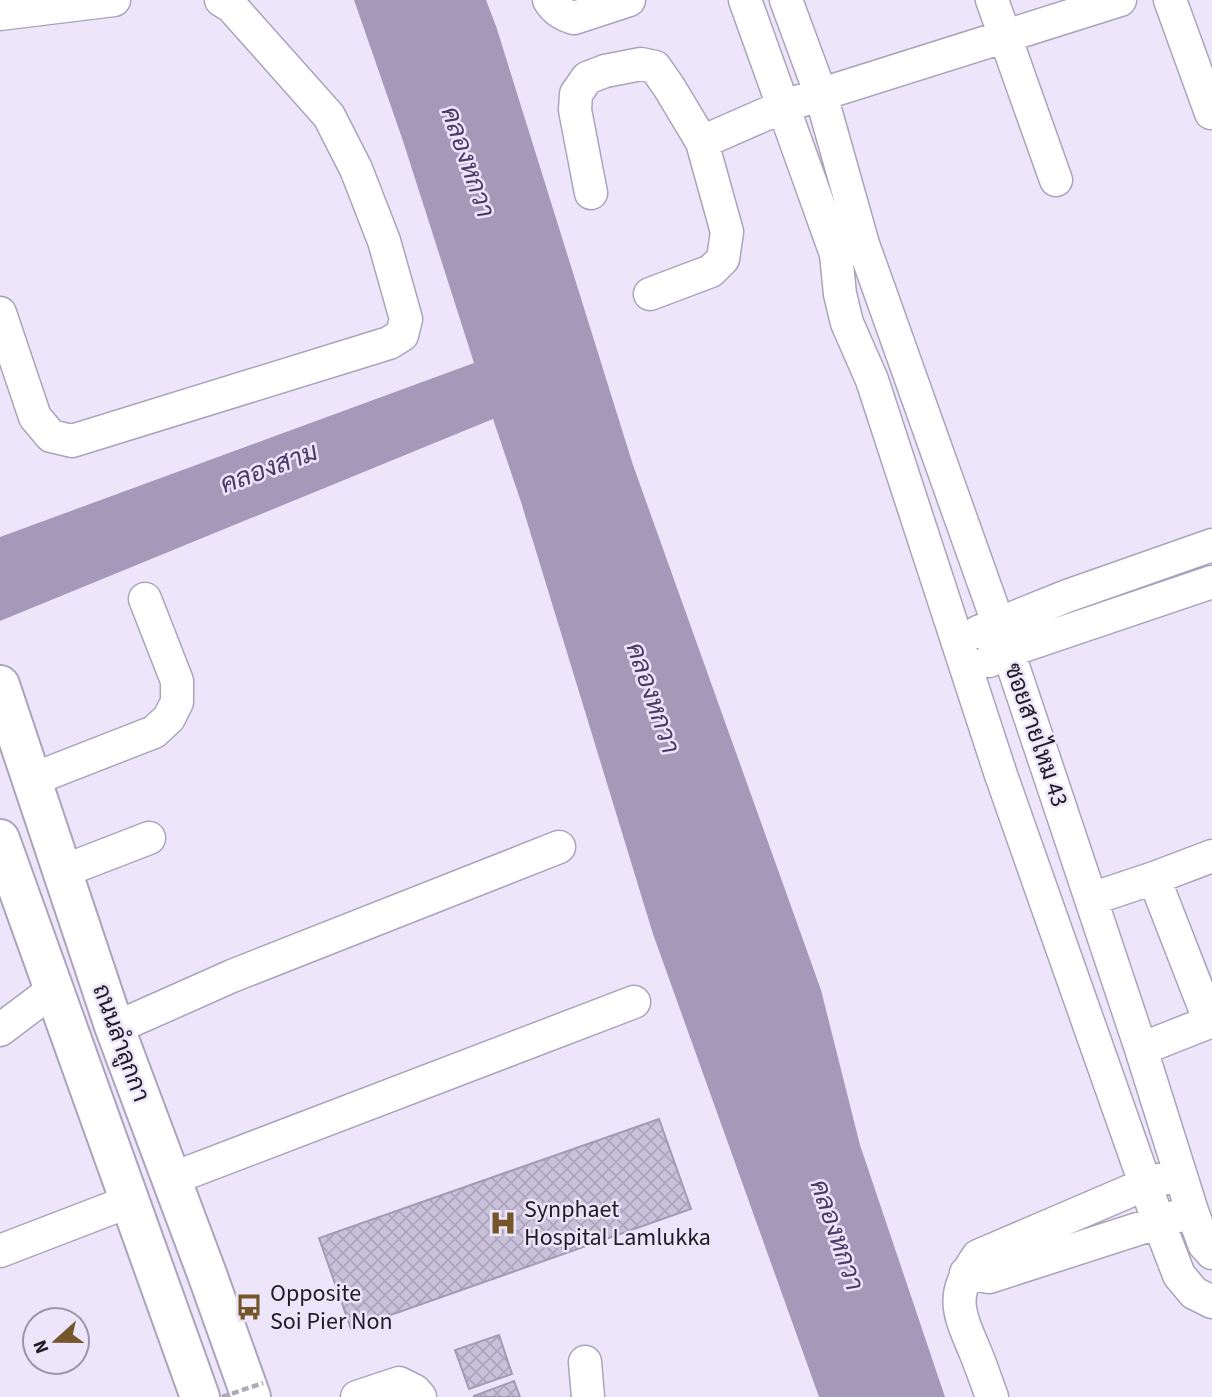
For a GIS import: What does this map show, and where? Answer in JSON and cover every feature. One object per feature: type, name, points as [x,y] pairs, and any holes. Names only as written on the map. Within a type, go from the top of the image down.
[{"type":"main road","name":"ถนนลำลูกกา","points":[[0,685],[114,1026],[171,1179],[257,1390]]},
{"type":"main road","name":"ถนนลำลูกกา","points":[[0,839],[7,880],[53,989],[200,1397]]},
{"type":"street","points":[[0,14],[114,0]]},
{"type":"street","points":[[0,313],[35,417],[51,436],[72,441],[389,343],[402,335],[405,319],[384,241],[356,169],[329,116],[232,7],[221,0]]},
{"type":"street","points":[[549,0],[565,15],[574,18],[629,0]]},
{"type":"street","points":[[745,0],[784,106],[850,249]]},
{"type":"street","points":[[786,0],[821,95],[850,249],[840,294],[847,323],[872,380],[1001,775],[1159,1223],[1179,1275],[1194,1293],[1212,1301]]},
{"type":"street","points":[[992,0],[1056,180]]},
{"type":"street","points":[[702,142],[784,106],[1120,0]]},
{"type":"street","points":[[1170,0],[1211,113]]},
{"type":"street","points":[[591,193],[575,110],[576,94],[587,78],[605,71],[641,64],[654,67],[702,142],[727,232],[723,259],[711,271],[650,294]]},
{"type":"street","name":"ซอยสายไหม 43","points":[[850,249],[1003,638],[1141,1048],[1192,1211],[1204,1244],[1212,1253]]},
{"type":"street","points":[[968,674],[1003,638],[1067,596],[1212,545]]},
{"type":"street","points":[[957,640],[1003,638],[1079,626],[1212,582]]},
{"type":"street","points":[[1067,596],[1079,626]]},
{"type":"street","points":[[31,780],[154,732],[169,718],[177,702],[177,681],[145,599]]},
{"type":"street","points":[[61,872],[149,838]]},
{"type":"street","points":[[114,1026],[245,971],[559,847]]},
{"type":"street","points":[[1091,899],[1212,856]]},
{"type":"street","points":[[1141,1048],[1211,1021],[1154,878]]},
{"type":"street","points":[[0,1030],[53,989]]},
{"type":"street","points":[[171,1179],[634,1002]]},
{"type":"street","points":[[992,1397],[961,1321],[959,1304],[966,1273],[978,1256],[1146,1184],[1180,1174]]},
{"type":"street","points":[[0,1251],[130,1201]]},
{"type":"street","points":[[966,1273],[989,1277],[1192,1211]]},
{"type":"street","points":[[585,1362],[588,1397]]},
{"type":"street","points":[[373,1394],[399,1383],[415,1391],[420,1397]]},
{"type":"path","points":[[222,1397],[257,1390]]},
{"type":"water","points":[[354,0],[486,0],[633,465],[821,990],[860,1145],[945,1397],[819,1397],[653,934],[521,502],[493,419],[0,621],[0,537],[474,363],[403,141]]},
{"type":"building","points":[[659,1119],[691,1209],[351,1329],[319,1238]]},
{"type":"building","points":[[499,1335],[512,1374],[469,1389],[455,1350]]},
{"type":"building","points":[[514,1381],[520,1397],[474,1397],[474,1396]]},
{"type":"place","name":"Synphaet Hospital Lamlukka","points":[[503,1223]]},
{"type":"place","name":"Opposite Soi Pier Non","points":[[249,1307]]},
{"type":"water label","name":"คลองหกวา","points":[[468,162]]},
{"type":"water label","name":"คลองสาม","points":[[269,468]]},
{"type":"water label","name":"คลองหกวา","points":[[653,698]]},
{"type":"water label","name":"คลองหกวา","points":[[837,1235]]}]
